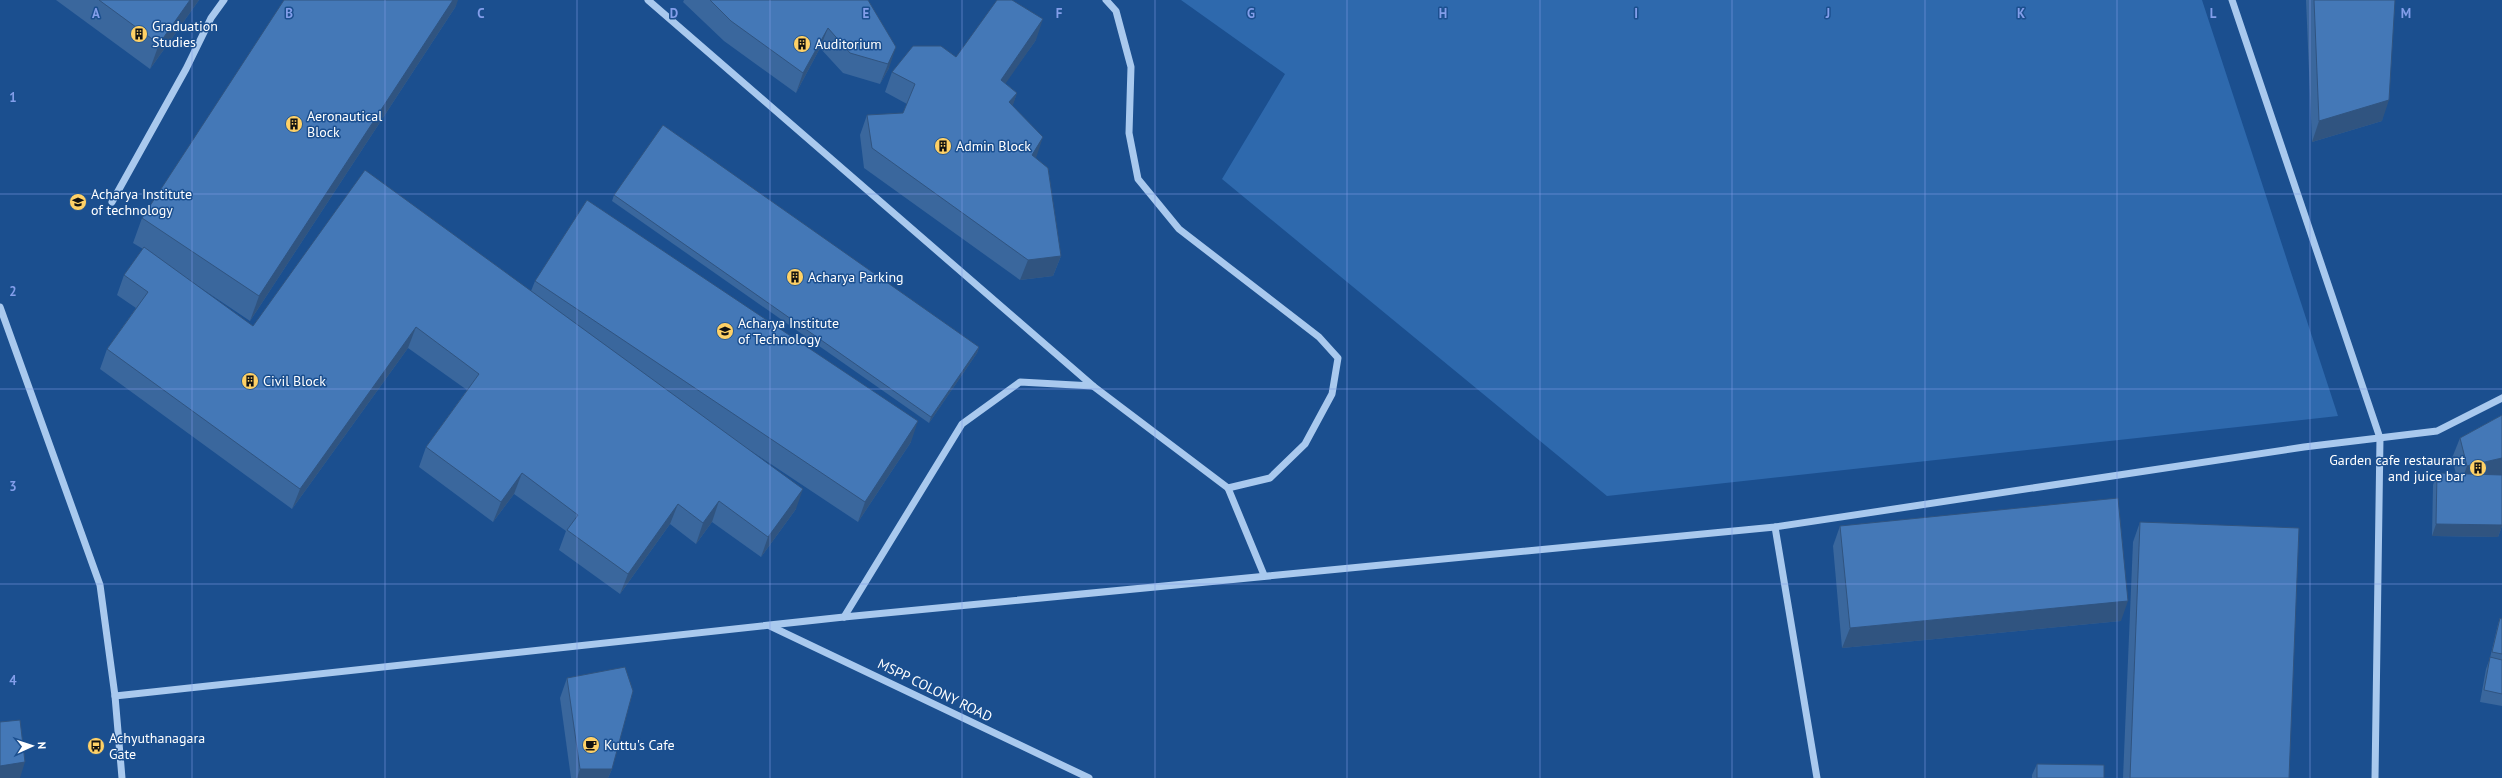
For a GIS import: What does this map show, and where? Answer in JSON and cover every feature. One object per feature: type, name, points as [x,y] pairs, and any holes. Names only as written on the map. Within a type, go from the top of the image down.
[{"type":"street","points":[[112,202],[186,69],[211,18],[224,0]]},
{"type":"street","points":[[648,0],[1093,386],[1228,488],[1264,575]]},
{"type":"street","points":[[1106,0],[1116,11],[1131,67],[1129,134],[1138,179],[1179,229],[1319,337],[1338,358],[1332,394],[1305,444],[1270,478],[1228,488]]},
{"type":"street","points":[[2232,0],[2380,438],[2375,778]]},
{"type":"street","points":[[0,307],[100,585],[116,696],[122,778]]},
{"type":"street","points":[[844,617],[962,424],[1020,382],[1093,386]]},
{"type":"street","points":[[116,696],[844,617],[1264,575],[1775,527],[2304,447],[2437,431],[2502,398]]},
{"type":"street","points":[[1775,527],[1817,778]]},
{"type":"street","name":"MSPP COLONY ROAD","points":[[769,625],[1089,778]]},
{"type":"shaded area","points":[[1181,0],[2202,0],[2338,416],[1607,496],[1222,179],[1285,74]]},
{"type":"building","points":[[99,0],[190,0],[159,44]]},
{"type":"building","name":"Aeronautical Block","points":[[284,0],[453,0],[259,296],[142,218]]},
{"type":"building","name":"Auditorium","points":[[710,0],[868,0],[896,47],[888,64],[850,53],[828,28],[803,73],[731,21]]},
{"type":"building","name":"Admin Block","points":[[997,0],[1012,0],[1043,19],[1001,80],[1017,93],[1009,102],[1043,137],[1032,155],[1048,168],[1061,256],[1028,260],[872,148],[867,115],[903,113],[915,84],[892,72],[913,46],[941,46],[956,57]]},
{"type":"building","points":[[2314,0],[2395,0],[2389,100],[2319,121]]},
{"type":"building","name":"Acharya Parking","points":[[663,125],[979,347],[931,417],[614,195]]},
{"type":"building","name":"Civil Block","points":[[365,170],[803,489],[768,537],[719,501],[703,523],[678,504],[628,574],[567,530],[578,515],[522,473],[501,502],[426,447],[479,374],[416,327],[300,489],[107,349],[148,292],[124,275],[144,247],[253,326]]},
{"type":"building","points":[[587,200],[918,421],[865,502],[535,281]]},
{"type":"building","points":[[2502,415],[2502,458],[2467,466],[2460,438]]},
{"type":"building","points":[[2437,473],[2502,475],[2502,525],[2436,524]]},
{"type":"building","points":[[2118,498],[2128,601],[1850,628],[1840,526]]},
{"type":"building","points":[[2140,522],[2299,528],[2289,778],[2130,778]]},
{"type":"building","points":[[2500,618],[2502,619],[2502,654],[2492,652]]},
{"type":"building","points":[[2490,657],[2502,660],[2502,694],[2484,690]]},
{"type":"building","name":"Kuttu's Cafe","points":[[625,667],[633,691],[612,769],[580,769],[567,678]]},
{"type":"building","points":[[20,720],[25,762],[0,766],[0,722]]},
{"type":"building","points":[[2037,764],[2104,765],[2104,778],[2037,778]]},
{"type":"place","name":"Graduation Studies","points":[[139,34]]},
{"type":"place","name":"Auditorium","points":[[802,44]]},
{"type":"place","name":"Aeronautical Block","points":[[294,124]]},
{"type":"place","name":"Admin Block","points":[[943,146]]},
{"type":"place","name":"Acharya Institute of technology","points":[[78,202]]},
{"type":"place","name":"Acharya Parking","points":[[795,277]]},
{"type":"place","name":"Acharya Institute of Technology","points":[[725,331]]},
{"type":"place","name":"Civil Block","points":[[250,381]]},
{"type":"place","name":"Garden cafe restaurant and juice bar","points":[[2478,468]]},
{"type":"place","name":"Kuttu's Cafe","points":[[591,745]]},
{"type":"place","name":"Achyuthanagara Gate","points":[[96,746]]}]
